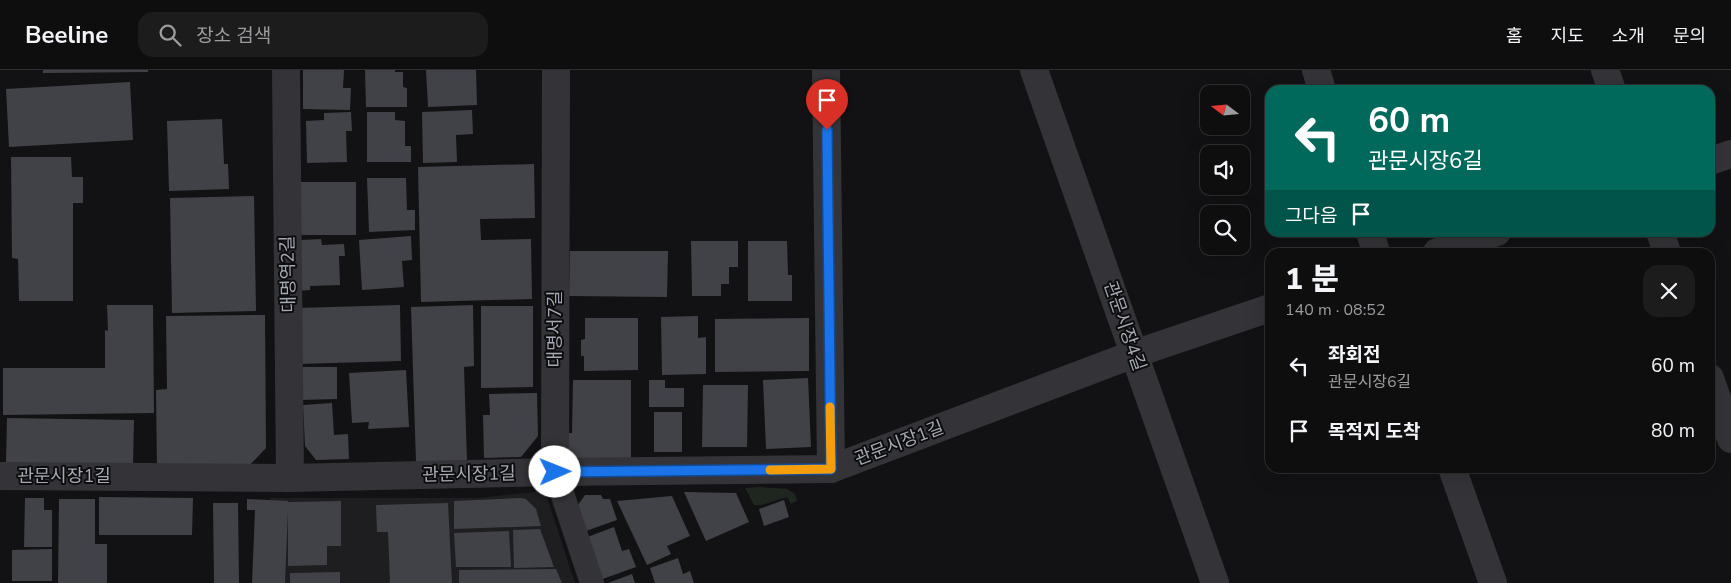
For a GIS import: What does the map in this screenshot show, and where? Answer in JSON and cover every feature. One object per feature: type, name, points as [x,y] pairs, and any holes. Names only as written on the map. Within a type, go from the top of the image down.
[{"type":"street","name":"대명역2길","points":[[286,70],[290,478]]},
{"type":"street","name":"대명서7길","points":[[556,70],[555,472],[592,583]]},
{"type":"street","points":[[826,70],[831,469]]},
{"type":"street","name":"관문시장4길","points":[[1034,70],[1215,583]]},
{"type":"street","points":[[1316,70],[1320,85]]},
{"type":"street","points":[[1605,70],[1610,85]]},
{"type":"street","points":[[1715,159],[1731,154]]},
{"type":"street","points":[[1449,248],[1482,237]]},
{"type":"street","name":"관문시장1길","points":[[0,476],[290,478],[555,472],[831,469],[1134,354],[1265,310]]},
{"type":"street","points":[[1715,393],[1731,439]]},
{"type":"street","points":[[1454,473],[1493,583]]},
{"type":"shaded area","points":[[745,488],[787,489],[795,494],[797,501],[791,504],[787,497],[761,505],[754,505]]},
{"type":"shaded area","points":[[545,491],[575,583],[271,583],[270,498],[477,498]]},
{"type":"building","points":[[43,70],[148,70],[148,72],[43,73]]},
{"type":"building","points":[[303,70],[344,70],[343,88],[351,88],[350,110],[303,109]]},
{"type":"building","points":[[365,70],[395,70],[395,72],[403,72],[403,87],[407,88],[407,107],[366,107]]},
{"type":"building","points":[[426,70],[476,70],[477,105],[428,107]]},
{"type":"building","points":[[130,82],[133,140],[9,147],[6,89]]},
{"type":"building","points":[[472,110],[473,134],[456,135],[457,162],[423,163],[422,112]]},
{"type":"building","points":[[351,112],[352,131],[346,131],[347,162],[307,163],[306,121],[324,120],[324,113]]},
{"type":"building","points":[[367,112],[395,112],[395,120],[405,121],[405,146],[411,146],[411,162],[367,162]]},
{"type":"building","points":[[222,119],[224,164],[228,164],[229,189],[169,191],[167,121]]},
{"type":"building","points":[[11,157],[71,157],[72,177],[83,177],[83,203],[73,203],[73,301],[19,301],[18,259],[12,258]]},
{"type":"building","points":[[534,164],[535,218],[480,219],[481,240],[531,239],[532,299],[421,302],[418,167]]},
{"type":"building","points":[[367,178],[406,178],[407,210],[415,210],[415,230],[369,232]]},
{"type":"building","points":[[300,182],[356,182],[356,235],[300,235]]},
{"type":"building","points":[[254,196],[256,311],[172,313],[170,198]]},
{"type":"building","points":[[411,236],[412,260],[402,261],[404,287],[362,290],[359,240]]},
{"type":"building","points":[[321,239],[322,245],[344,244],[345,256],[339,256],[340,285],[310,286],[310,290],[297,291],[301,240]]},
{"type":"building","points":[[691,241],[738,241],[738,267],[729,267],[729,284],[721,284],[721,296],[692,296]]},
{"type":"building","points":[[748,241],[787,241],[788,275],[792,275],[792,301],[748,301]]},
{"type":"building","points":[[570,251],[668,251],[667,297],[569,296]]},
{"type":"building","points":[[107,305],[153,305],[154,413],[3,415],[3,368],[105,368],[105,330],[108,331]]},
{"type":"building","points":[[400,305],[401,361],[298,364],[297,308]]},
{"type":"building","points":[[473,305],[474,366],[464,367],[467,462],[416,463],[411,307]]},
{"type":"building","points":[[481,306],[533,306],[533,387],[481,388]]},
{"type":"building","points":[[265,315],[266,448],[247,468],[157,469],[156,390],[167,389],[166,316]]},
{"type":"building","points":[[698,316],[698,338],[706,337],[706,374],[662,375],[661,317]]},
{"type":"building","points":[[585,318],[638,318],[638,370],[584,371],[584,356],[581,356],[581,340],[585,339]]},
{"type":"building","points":[[809,318],[809,371],[715,372],[715,319]]},
{"type":"building","points":[[300,367],[337,367],[337,399],[300,400]]},
{"type":"building","points":[[406,370],[409,427],[368,429],[369,422],[352,423],[349,373]]},
{"type":"building","points":[[808,378],[811,447],[766,449],[763,380]]},
{"type":"building","points":[[573,380],[631,380],[631,458],[573,458],[565,446],[565,433],[572,433]]},
{"type":"building","points":[[649,380],[665,380],[665,388],[684,388],[684,407],[649,407]]},
{"type":"building","points":[[703,385],[748,385],[747,447],[702,447]]},
{"type":"building","points":[[537,393],[538,436],[521,457],[484,458],[483,415],[490,415],[489,394]]},
{"type":"building","points":[[332,403],[334,435],[348,434],[349,459],[316,460],[305,446],[303,405]]},
{"type":"building","points":[[654,412],[682,412],[682,452],[654,452]]},
{"type":"building","points":[[7,418],[134,420],[133,464],[6,463]]},
{"type":"building","points":[[684,492],[736,493],[749,522],[706,541]]},
{"type":"building","points":[[585,495],[601,495],[603,499],[610,499],[617,520],[583,532],[575,509]]},
{"type":"building","points":[[672,496],[690,536],[667,546],[671,554],[647,565],[617,501]]},
{"type":"building","points":[[99,497],[193,498],[192,535],[99,535]]},
{"type":"building","points":[[25,498],[44,498],[44,510],[52,510],[52,547],[24,547]]},
{"type":"building","points":[[59,499],[95,499],[95,544],[107,544],[107,583],[58,583]]},
{"type":"building","points":[[247,499],[288,502],[341,501],[341,546],[327,546],[327,565],[288,566],[288,511],[285,583],[252,583],[255,510],[247,510]]},
{"type":"building","points":[[526,499],[536,509],[541,526],[454,529],[454,501]]},
{"type":"building","points":[[784,500],[789,517],[764,526],[759,509]]},
{"type":"building","points":[[213,503],[238,503],[239,583],[214,583]]},
{"type":"building","points":[[448,503],[452,583],[390,583],[388,532],[377,532],[376,505]]},
{"type":"building","points":[[614,527],[622,551],[629,549],[636,567],[600,580],[585,538]]},
{"type":"building","points":[[540,529],[554,567],[514,568],[513,530]]},
{"type":"building","points":[[509,531],[511,567],[456,567],[454,533]]},
{"type":"building","points":[[52,549],[52,581],[12,581],[12,550]]},
{"type":"building","points":[[678,558],[683,574],[690,571],[694,583],[655,583],[650,568]]},
{"type":"building","points":[[556,569],[562,583],[459,583],[459,570]]},
{"type":"building","points":[[340,572],[340,583],[290,583],[290,573]]},
{"type":"building","points":[[632,574],[635,583],[608,583]]},
{"type":"slow traffic","points":[[770,470],[831,469],[830,407]]},
{"type":"route","points":[[555,472],[831,469],[827,130]]}]
